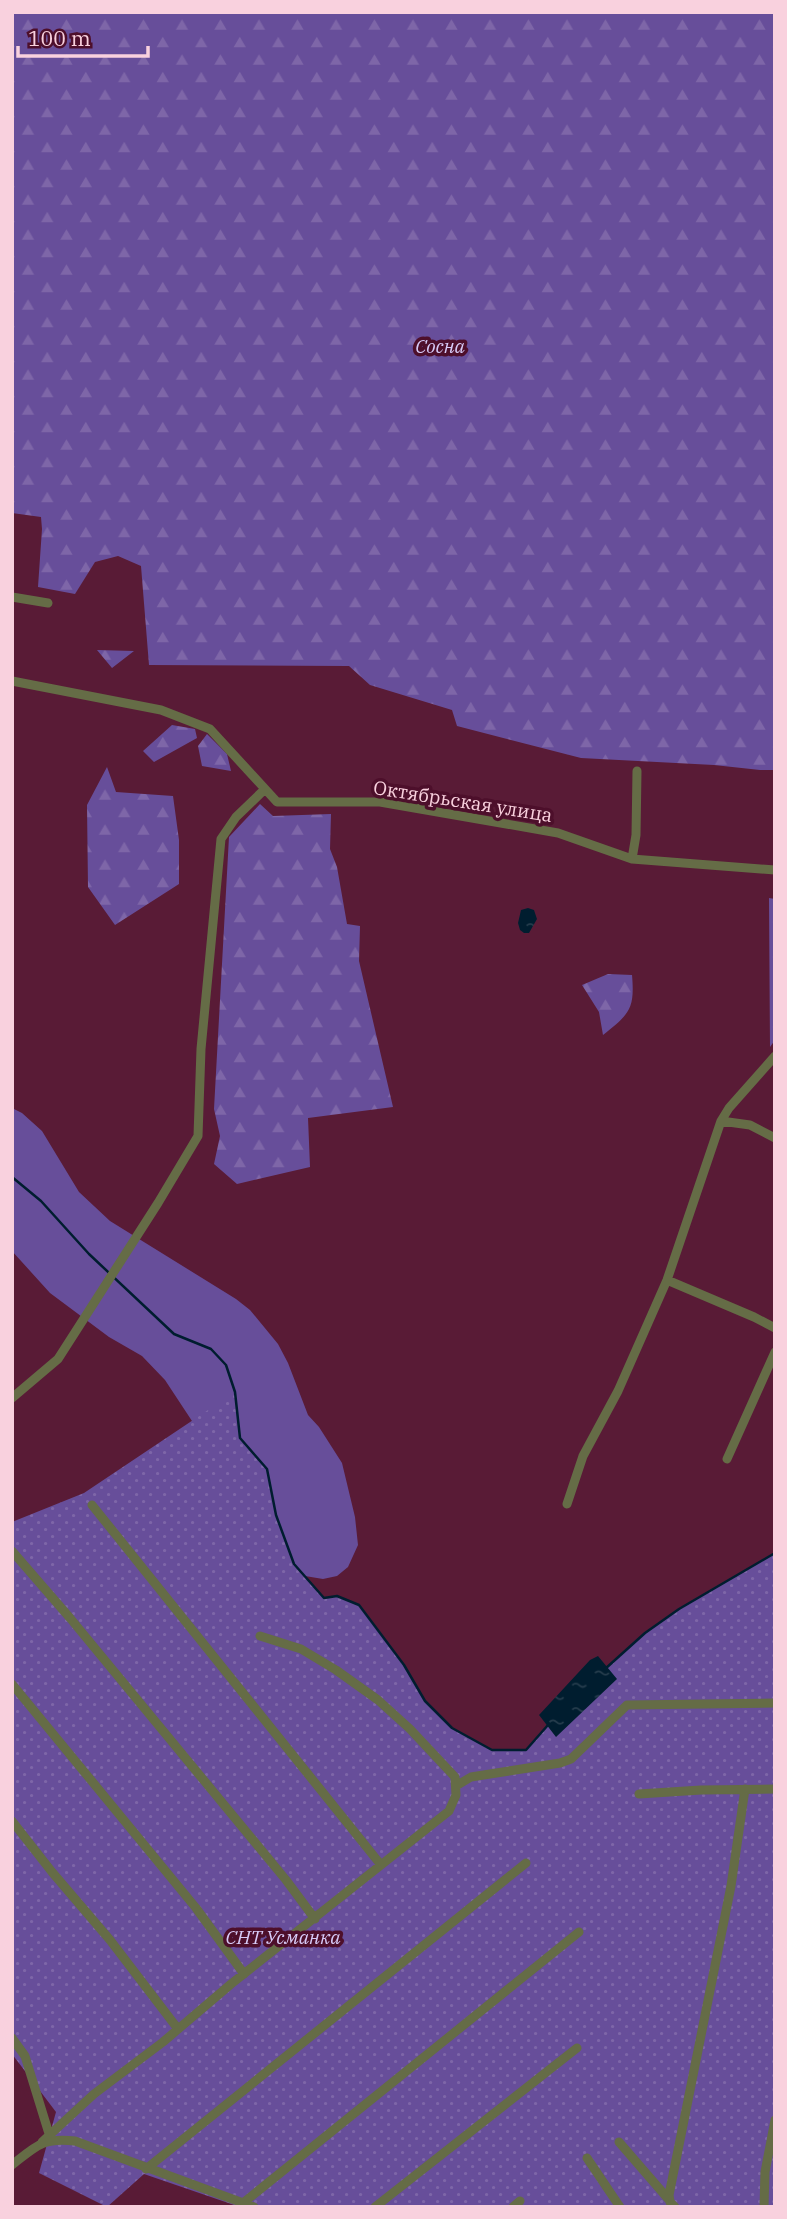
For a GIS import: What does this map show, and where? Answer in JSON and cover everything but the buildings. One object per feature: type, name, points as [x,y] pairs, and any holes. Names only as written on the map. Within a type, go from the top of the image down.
[{"type":"street","points":[[12,597],[48,603]]},
{"type":"street","name":"Октябрьская улица","points":[[12,681],[161,710],[210,729],[277,802],[380,802],[558,833],[632,859],[775,870]]},
{"type":"street","points":[[632,859],[636,835],[637,771]]},
{"type":"street","points":[[12,1398],[58,1359],[198,1136],[201,1049],[221,839],[236,817],[265,789]]},
{"type":"street","points":[[567,1504],[583,1456],[618,1391],[667,1280],[721,1121],[729,1108],[775,1056]]},
{"type":"street","points":[[721,1121],[750,1125],[775,1138]]},
{"type":"street","points":[[667,1280],[775,1328]]},
{"type":"street","points":[[727,1459],[775,1352]]},
{"type":"street","points":[[92,1505],[381,1865]]},
{"type":"street","points":[[12,1551],[71,1618],[315,1919]]},
{"type":"street","points":[[12,2165],[48,2139],[94,2094],[449,1811],[456,1796],[456,1777],[410,1729],[378,1700],[336,1670],[301,1649],[260,1636]]},
{"type":"street","points":[[12,1684],[196,1908],[244,1974]]},
{"type":"street","points":[[456,1786],[471,1777],[571,1759],[627,1705],[775,1703]]},
{"type":"street","points":[[639,1794],[775,1789]]},
{"type":"street","points":[[673,2204],[669,2195],[731,1886],[744,1790]]},
{"type":"street","points":[[12,1821],[110,1940],[178,2029]]},
{"type":"street","points":[[146,2169],[526,1863]]},
{"type":"street","points":[[243,2203],[579,1932]]},
{"type":"street","points":[[12,2038],[25,2056],[48,2139]]},
{"type":"street","points":[[375,2207],[577,2048]]},
{"type":"street","points":[[764,2207],[765,2172],[775,2120]]},
{"type":"street","points":[[48,2139],[75,2141],[254,2207]]},
{"type":"street","points":[[619,2142],[673,2204]]},
{"type":"street","points":[[587,2158],[620,2207]]},
{"type":"green space","name":"Сосна","points":[[12,12],[775,12],[775,770],[581,758],[457,726],[452,710],[370,685],[349,666],[149,665],[141,566],[118,556],[95,562],[75,594],[38,587],[41,517],[12,513]]},
{"type":"green space","points":[[97,650],[134,651],[112,668]]},
{"type":"green space","points":[[172,725],[195,729],[197,738],[154,762],[143,751]]},
{"type":"green space","points":[[207,734],[227,754],[231,771],[202,766],[198,746]]},
{"type":"green space","points":[[107,767],[116,792],[173,796],[179,840],[179,884],[115,925],[88,887],[87,805]]},
{"type":"green space","points":[[260,804],[273,816],[331,814],[330,849],[337,867],[347,924],[360,926],[359,961],[393,1107],[308,1118],[310,1167],[237,1184],[214,1164],[220,1136],[214,1109],[229,837]]},
{"type":"green space","points":[[769,898],[775,899],[775,1040],[770,1047]]},
{"type":"green space","points":[[608,974],[632,975],[632,996],[624,1016],[603,1035],[599,1012],[582,985]]},
{"type":"green space","points":[[12,1108],[22,1113],[42,1131],[79,1192],[110,1221],[236,1299],[250,1310],[278,1344],[308,1415],[342,1463],[355,1517],[358,1545],[348,1567],[337,1576],[323,1579],[290,1570],[165,1380],[142,1356],[109,1337],[50,1293],[12,1251]]},
{"type":"green space","name":"СНТ Усманка","points":[[235,1392],[240,1438],[267,1469],[276,1515],[294,1564],[324,1598],[337,1596],[359,1605],[404,1665],[425,1701],[452,1728],[492,1750],[526,1749],[562,1709],[645,1633],[775,1553],[775,2207],[240,2207],[144,2174],[107,2207],[39,2173],[56,2112],[12,2054],[12,1522],[84,1493]]},
{"type":"water","points":[[521,910],[534,910],[537,919],[529,933],[524,933],[518,923]]},
{"type":"water","points":[[598,1656],[617,1679],[556,1737],[539,1715],[590,1660]]},
{"type":"waterway","points":[[12,1177],[41,1201],[89,1254],[174,1334],[211,1349],[226,1365],[235,1392],[240,1438],[267,1469],[276,1515],[294,1564],[324,1598],[337,1596],[359,1605],[404,1665],[425,1701],[452,1728],[492,1750],[526,1750],[548,1725]]},
{"type":"waterway","points":[[605,1669],[645,1633],[679,1609],[775,1553]]}]
